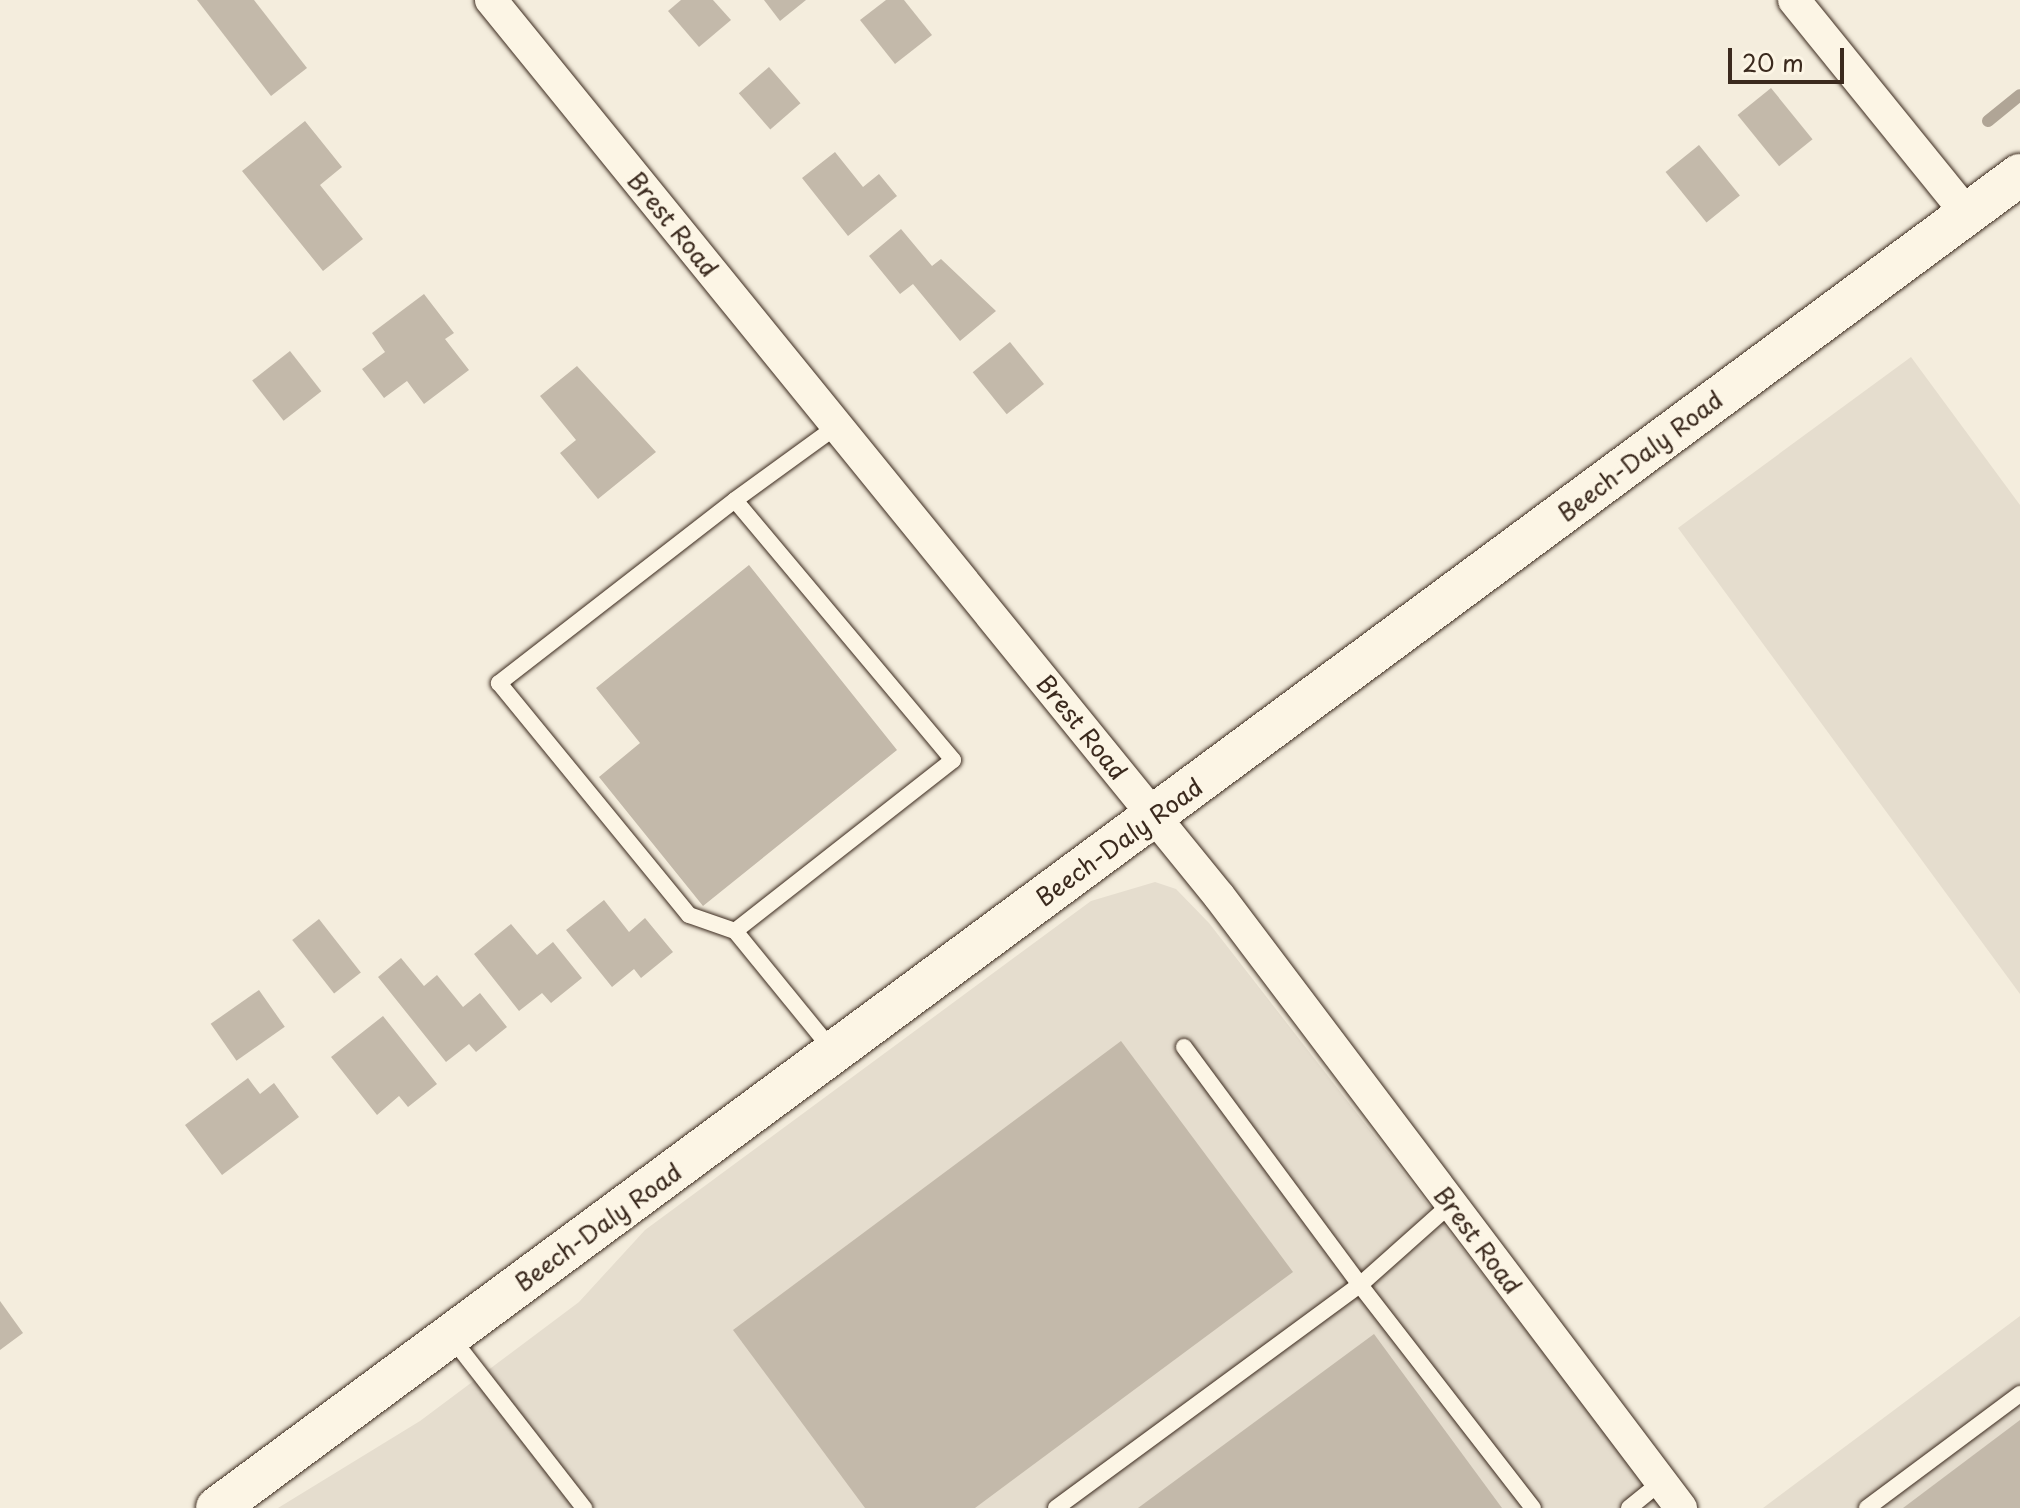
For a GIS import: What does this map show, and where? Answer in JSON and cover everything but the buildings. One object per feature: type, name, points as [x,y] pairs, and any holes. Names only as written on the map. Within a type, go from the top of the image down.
[{"type":"street","name":"Brest Road","points":[[491,0],[1154,816],[1681,1508]]},
{"type":"street","points":[[1794,0],[1967,214]]},
{"type":"street","name":"Beech-Daly Road","points":[[217,1508],[2020,175]]},
{"type":"lane","points":[[834,1052],[735,931],[689,915],[499,683],[735,500],[837,426]]},
{"type":"lane","points":[[735,500],[953,760],[735,931]]},
{"type":"lane","points":[[1184,1047],[1360,1285],[1533,1508]]},
{"type":"lane","points":[[1056,1508],[1360,1285],[1451,1204]]},
{"type":"lane","points":[[450,1336],[584,1508]]},
{"type":"lane","points":[[1867,1508],[2020,1394]]},
{"type":"lane","points":[[1629,1508],[1661,1482]]},
{"type":"shaded area","points":[[1911,357],[2020,505],[2020,994],[1678,528]]},
{"type":"shaded area","points":[[1155,882],[1176,889],[1209,923],[1664,1508],[278,1508],[420,1421],[579,1302],[645,1230],[1091,901]]},
{"type":"shaded area","points":[[2020,1316],[2020,1508],[1763,1508]]},
{"type":"waterway","points":[[1988,121],[2020,95]]}]
